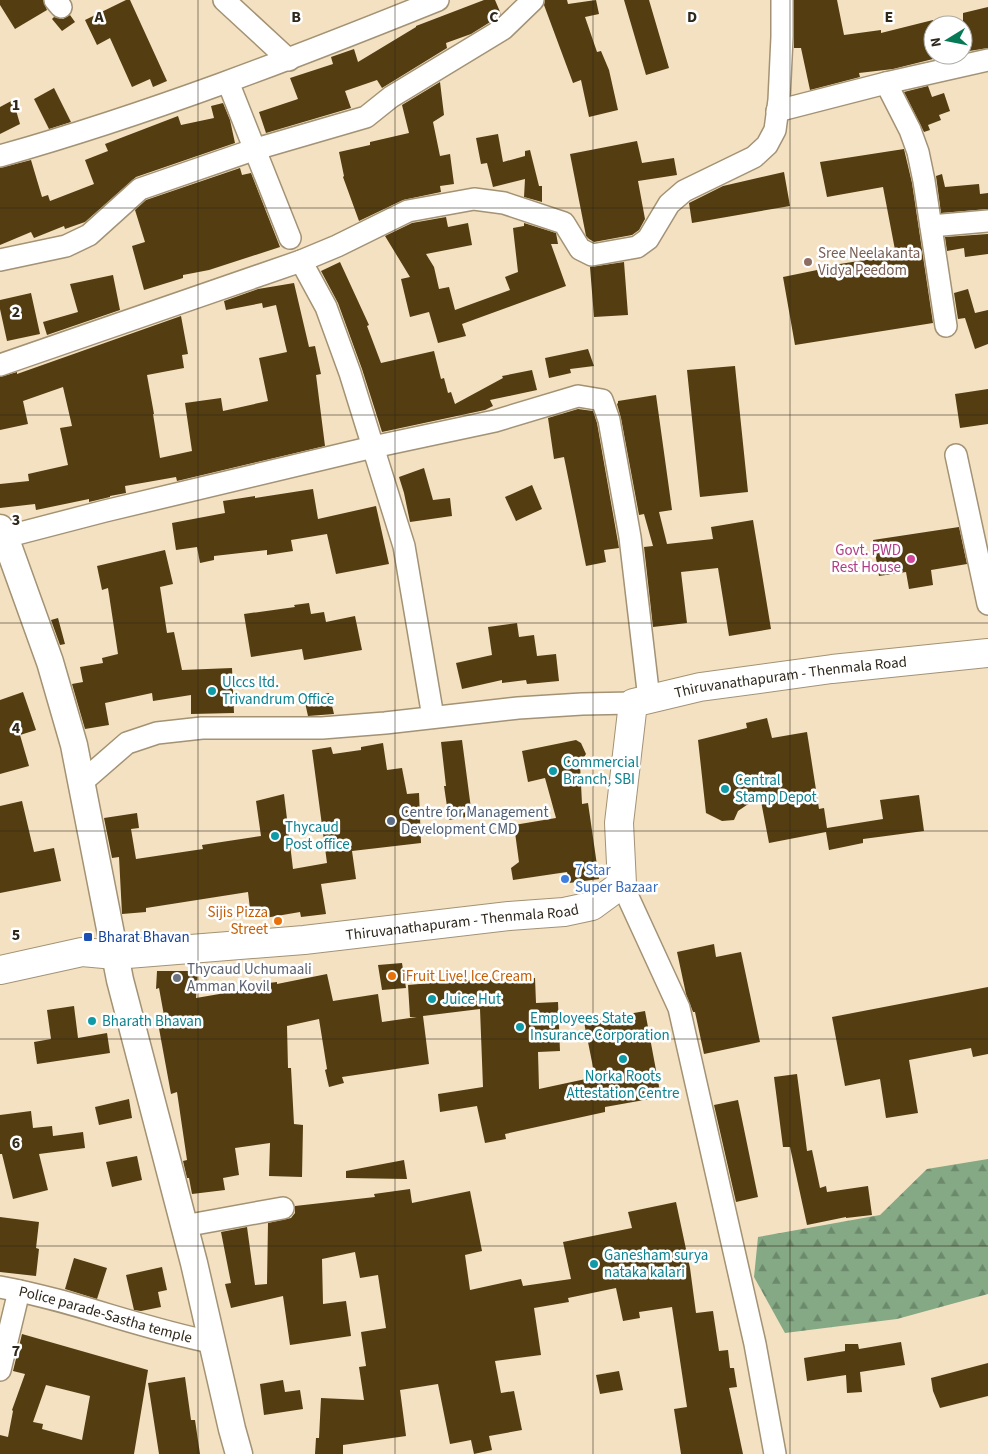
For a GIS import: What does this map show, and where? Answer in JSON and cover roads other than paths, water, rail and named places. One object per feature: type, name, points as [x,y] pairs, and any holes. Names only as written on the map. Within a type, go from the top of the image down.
[{"type":"main road","name":"Thiruvanathapuram - Thenmala Road","points":[[641,701],[700,687],[988,653]]},
{"type":"main road","points":[[622,884],[619,823],[641,701]]},
{"type":"main road","name":"Thiruvanathapuram - Thenmala Road","points":[[0,970],[82,952],[115,955],[304,940],[509,916],[564,912],[592,906],[622,884]]},
{"type":"main road","name":"Thiruvanathapuram - Thenmala Road","points":[[0,989],[83,970],[115,955]]},
{"type":"street","points":[[224,0],[289,60]]},
{"type":"street","points":[[0,156],[56,140],[228,82],[289,60],[438,0]]},
{"type":"street","points":[[0,260],[66,246],[88,234],[140,189],[256,149],[366,118],[391,97],[503,29],[533,0]]},
{"type":"street","points":[[0,365],[301,261],[337,246],[408,211],[474,199],[504,204],[543,218],[564,223],[580,249],[592,255],[637,247],[648,239],[670,204],[684,191],[754,157],[767,145],[775,130],[777,112],[782,37],[782,0]]},
{"type":"street","points":[[777,112],[886,83],[988,60]]},
{"type":"street","points":[[228,82],[290,238]]},
{"type":"street","points":[[886,83],[910,130],[918,152],[946,326]]},
{"type":"street","points":[[931,226],[988,220]]},
{"type":"street","points":[[301,261],[326,307],[350,373],[404,546],[433,717]]},
{"type":"street","points":[[81,783],[126,743],[157,733],[202,728],[322,728],[518,708],[641,701],[630,537],[609,420],[602,400],[578,396],[495,421],[373,447],[3,533],[50,662],[74,745],[81,783],[115,955],[184,1226],[239,1454]]},
{"type":"street","points":[[956,455],[988,604]]},
{"type":"street","points":[[622,884],[679,1008],[755,1344],[775,1454]]},
{"type":"street","points":[[184,1226],[283,1208]]},
{"type":"street","points":[[0,1370],[10,1289]]},
{"type":"street","name":"Police parade-Sastha temple","points":[[10,1289],[71,1303],[183,1337],[211,1342]]},
{"type":"place","name":"Sree Neelakanta Vidya Peedom","points":[[808,262]]},
{"type":"place","name":"Govt. PWD Rest House","points":[[911,559]]},
{"type":"place","name":"Ulccs ltd. Trivandrum Office","points":[[212,691]]},
{"type":"place","name":"Commercial Branch, SBI","points":[[553,771]]},
{"type":"place","name":"Central Stamp Depot","points":[[725,789]]},
{"type":"place","name":"Centre for Management Development CMD","points":[[391,821]]},
{"type":"place","name":"Thycaud Post office","points":[[275,836]]},
{"type":"place","name":"7 Star Super Bazaar","points":[[565,879]]},
{"type":"place","name":"Sijis Pizza Street","points":[[278,921]]},
{"type":"place","name":"Bharat Bhavan","points":[[88,937]]},
{"type":"place","name":"iFruit Live! Ice Cream","points":[[392,976]]},
{"type":"place","name":"Thycaud Uchumaali Amman Kovil","points":[[177,978]]},
{"type":"place","name":"Juice Hut","points":[[432,999]]},
{"type":"place","name":"Bharath Bhavan","points":[[92,1021]]},
{"type":"place","name":"Employees State Insurance Corporation","points":[[520,1027]]},
{"type":"place","name":"Norka Roots Attestation Centre","points":[[623,1059]]},
{"type":"place","name":"Ganesham surya nataka kalari","points":[[594,1264]]}]
